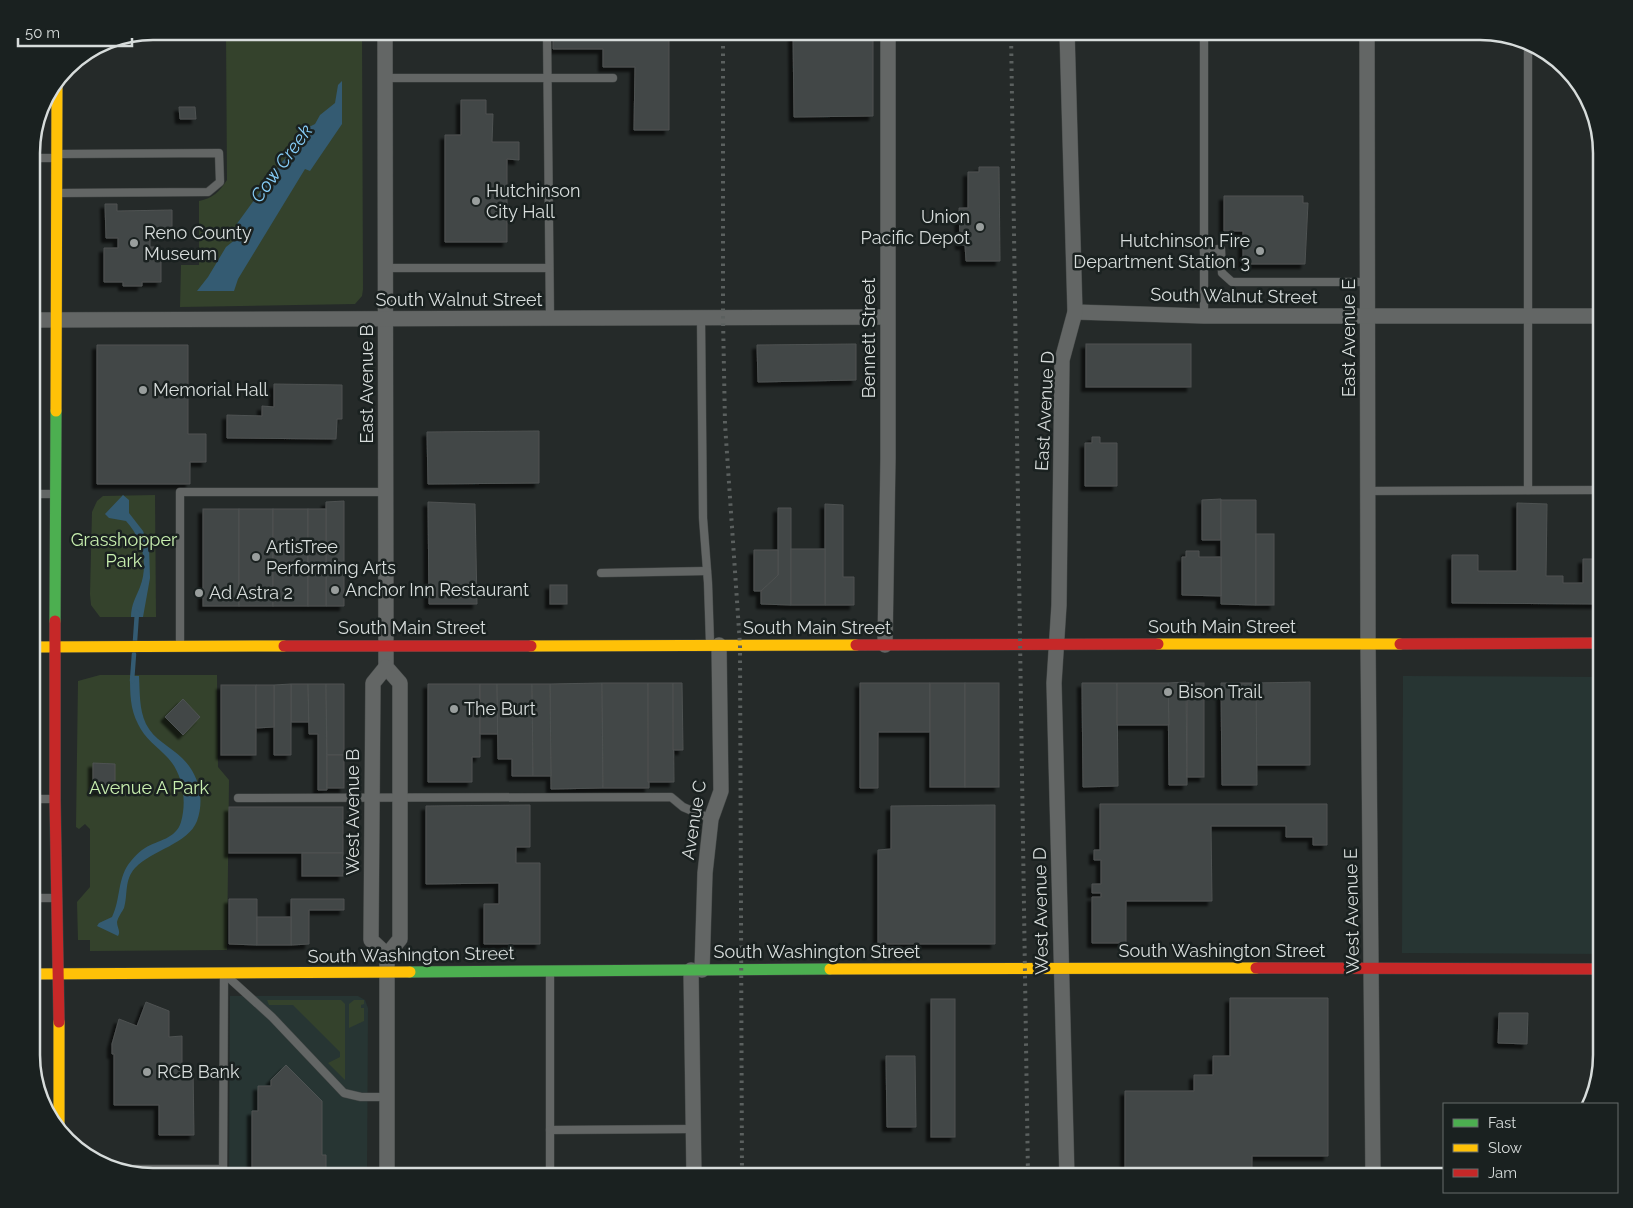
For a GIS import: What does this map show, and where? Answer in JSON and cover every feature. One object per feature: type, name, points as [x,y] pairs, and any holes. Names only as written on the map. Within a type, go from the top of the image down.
[{"type":"street","name":"East Avenue B","points":[[385,40],[386,646]]},
{"type":"street","name":"Bennett Street","points":[[886,645],[888,40]]},
{"type":"street","name":"East Avenue D","points":[[1056,644],[1059,605],[1062,360],[1075,312],[1067,40]]},
{"type":"street","name":"East Avenue E","points":[[1368,40],[1368,644]]},
{"type":"street","points":[[57,94],[57,646],[55,799],[59,974],[59,1118]]},
{"type":"street","name":"South Walnut Street","points":[[1075,312],[1204,316],[1593,316]]},
{"type":"street","name":"South Walnut Street","points":[[40,320],[887,317]]},
{"type":"street","name":"South Main Street","points":[[40,647],[1593,643]]},
{"type":"street","name":"West Avenue D","points":[[1056,644],[1054,683],[1067,1168]]},
{"type":"street","name":"West Avenue E","points":[[1368,644],[1373,1168]]},
{"type":"street","points":[[386,646],[386,667],[400,683],[401,797],[400,939],[387,955],[386,973],[387,1168]]},
{"type":"street","name":"Avenue C","points":[[694,1168],[697,970],[711,819],[721,791],[714,646]]},
{"type":"street","name":"West Avenue B","points":[[386,667],[373,683],[371,940],[387,955]]},
{"type":"street","name":"South Washington Street","points":[[40,974],[1061,968],[1593,969]]},
{"type":"lane","points":[[547,40],[550,319]]},
{"type":"lane","points":[[1204,40],[1204,316]]},
{"type":"lane","points":[[1528,51],[1528,490]]},
{"type":"lane","points":[[385,78],[614,78]]},
{"type":"lane","points":[[40,157],[219,153],[220,182],[208,192],[56,193]]},
{"type":"lane","points":[[1204,250],[1222,249],[1222,273],[1232,282],[1368,282]]},
{"type":"lane","points":[[385,268],[549,268]]},
{"type":"lane","points":[[700,318],[703,518],[714,646]]},
{"type":"lane","points":[[1368,490],[1593,490]]},
{"type":"lane","points":[[180,646],[180,492],[387,492]]},
{"type":"lane","points":[[40,494],[56,494]]},
{"type":"lane","points":[[600,573],[707,571]]},
{"type":"lane","points":[[238,798],[671,797],[683,807],[711,819]]},
{"type":"lane","points":[[40,799],[55,799]]},
{"type":"lane","points":[[40,898],[58,898]]},
{"type":"lane","points":[[550,970],[550,1168]]},
{"type":"lane","points":[[224,974],[272,1017],[344,1092],[361,1097],[387,1097]]},
{"type":"lane","points":[[223,1168],[224,974]]},
{"type":"lane","points":[[550,1130],[693,1129]]},
{"type":"shaded area","points":[[1403,676],[1593,677],[1593,954],[1402,953]]},
{"type":"shaded area","points":[[230,996],[358,996],[365,1000],[368,1008],[367,1168],[229,1168]]},
{"type":"green space","points":[[226,40],[362,40],[363,289],[362,296],[355,304],[180,307],[181,265],[199,265],[199,201],[215,194],[227,180]]},
{"type":"green space","name":"Grasshopper Park","points":[[155,495],[156,617],[100,617],[91,605],[90,594],[92,512],[97,501],[103,496]]},
{"type":"green space","name":"Avenue A Park","points":[[100,675],[217,675],[218,767],[229,780],[227,950],[90,951],[90,940],[78,940],[77,902],[90,887],[90,829],[85,824],[79,829],[76,827],[78,681]]},
{"type":"green space","points":[[267,1000],[341,1000],[345,1004],[345,1080],[328,1063],[340,1057],[340,1052],[293,1005],[269,1005]]},
{"type":"green space","points":[[354,1000],[364,1000],[361,1008],[364,1008],[364,1021],[349,1028],[349,1004]]},
{"type":"water","points":[[342,81],[342,124],[310,171],[305,169],[238,279],[234,291],[197,291],[226,247],[236,239],[238,230],[236,225],[281,163],[308,135],[309,127],[315,124],[320,115],[335,103],[338,85]]},
{"type":"water","points":[[123,495],[129,500],[129,513],[143,531],[149,546],[150,578],[143,617],[131,617],[133,605],[143,578],[144,560],[140,543],[126,521],[109,518],[105,514]]},
{"type":"water","points":[[130,676],[139,676],[141,707],[149,730],[188,764],[199,787],[200,804],[197,821],[186,836],[142,862],[129,877],[124,908],[117,922],[118,936],[97,926],[99,923],[112,917],[123,874],[131,861],[143,849],[171,836],[179,828],[184,805],[180,780],[173,764],[144,734],[135,718],[131,701]]},
{"type":"building","points":[[553,40],[669,40],[669,130],[634,130],[635,67],[603,67],[603,49],[553,49]]},
{"type":"building","points":[[793,40],[873,40],[873,116],[794,117]]},
{"type":"building","name":"Hutchinson City Hall","points":[[461,100],[486,100],[486,114],[493,114],[492,142],[519,142],[519,160],[507,159],[507,242],[445,242],[445,135],[461,135]]},
{"type":"building","points":[[179,107],[195,107],[196,119],[180,119]]},
{"type":"building","name":"Union Pacific Depot","points":[[979,167],[999,167],[1000,261],[966,261],[965,245],[960,245],[959,208],[968,208],[968,172],[979,172]]},
{"type":"building","points":[[1224,196],[1303,196],[1303,203],[1308,203],[1305,264],[1243,264],[1243,231],[1224,231]]},
{"type":"building","name":"Reno County Museum","points":[[105,204],[117,204],[117,211],[172,210],[172,231],[150,232],[150,247],[156,247],[156,253],[161,253],[161,282],[142,282],[142,286],[123,286],[123,282],[104,282],[104,248],[118,248],[118,238],[106,238]]},
{"type":"building","points":[[856,344],[856,380],[758,382],[757,345]]},
{"type":"building","points":[[1086,344],[1191,344],[1191,387],[1086,387]]},
{"type":"building","name":"Memorial Hall","points":[[97,345],[188,345],[188,434],[206,434],[206,462],[190,462],[190,484],[97,484]]},
{"type":"building","points":[[274,384],[342,385],[342,419],[337,419],[336,439],[227,438],[227,415],[262,416],[262,406],[274,407]]},
{"type":"building","points":[[539,431],[539,483],[428,484],[427,432]]},
{"type":"building","points":[[1092,437],[1100,437],[1100,443],[1117,443],[1117,486],[1085,486],[1085,443],[1092,443]]},
{"type":"building","points":[[1221,499],[1221,540],[1202,540],[1202,500]]},
{"type":"building","points":[[1221,500],[1256,500],[1256,605],[1221,604]]},
{"type":"building","points":[[344,501],[344,606],[326,606],[326,502]]},
{"type":"building","points":[[428,502],[475,504],[477,604],[429,604]]},
{"type":"building","points":[[1517,503],[1547,504],[1546,576],[1563,576],[1563,583],[1583,583],[1583,559],[1593,559],[1593,604],[1452,603],[1452,555],[1478,555],[1478,571],[1517,571]]},
{"type":"building","points":[[825,504],[843,505],[843,577],[854,577],[854,605],[825,605]]},
{"type":"building","points":[[778,508],[791,508],[791,605],[761,604],[761,591],[778,575]]},
{"type":"building","points":[[203,509],[239,509],[239,606],[203,606]]},
{"type":"building","name":"ArtisTree Performing Arts","points":[[239,509],[273,509],[273,606],[239,606]]},
{"type":"building","points":[[273,509],[308,509],[308,606],[273,606]]},
{"type":"building","points":[[308,509],[326,509],[326,606],[308,606]]},
{"type":"building","points":[[1256,534],[1274,534],[1274,605],[1256,605]]},
{"type":"building","points":[[791,549],[825,549],[825,605],[791,605]]},
{"type":"building","points":[[754,550],[778,550],[778,575],[761,591],[754,591]]},
{"type":"building","points":[[1186,551],[1199,551],[1199,557],[1221,557],[1221,596],[1182,595],[1182,557],[1186,557]]},
{"type":"building","points":[[550,585],[567,585],[567,604],[550,604]]},
{"type":"building","points":[[1186,682],[1187,785],[1169,785],[1168,683]]},
{"type":"building","points":[[1310,682],[1310,765],[1256,765],[1256,683]]},
{"type":"building","points":[[602,683],[603,788],[551,789],[550,684]]},
{"type":"building","points":[[602,683],[648,683],[649,788],[603,788]]},
{"type":"building","points":[[648,683],[673,683],[674,782],[648,782]]},
{"type":"building","points":[[673,683],[682,683],[683,750],[673,750]]},
{"type":"building","points":[[860,683],[930,683],[930,732],[878,732],[878,788],[860,788]]},
{"type":"building","points":[[930,683],[965,683],[965,787],[930,787]]},
{"type":"building","points":[[965,683],[999,683],[999,787],[965,787]]},
{"type":"building","points":[[1082,683],[1117,683],[1118,786],[1083,787]]},
{"type":"building","points":[[1117,683],[1168,683],[1169,725],[1117,725]]},
{"type":"building","points":[[1187,683],[1204,683],[1204,777],[1187,777]]},
{"type":"building","points":[[1221,683],[1256,683],[1257,785],[1222,785]]},
{"type":"building","points":[[291,684],[308,684],[309,722],[291,722]]},
{"type":"building","points":[[291,684],[291,755],[274,755],[274,685]]},
{"type":"building","points":[[308,684],[326,684],[327,790],[318,790],[318,734],[309,734]]},
{"type":"building","points":[[326,684],[344,684],[344,755],[327,755]]},
{"type":"building","name":"The Burt","points":[[428,684],[480,684],[480,757],[472,757],[472,782],[428,782]]},
{"type":"building","points":[[480,684],[497,684],[498,734],[480,734]]},
{"type":"building","points":[[497,684],[532,684],[533,776],[512,776],[512,759],[498,759]]},
{"type":"building","points":[[532,684],[550,684],[551,776],[533,776]]},
{"type":"building","points":[[221,685],[256,685],[256,755],[221,755]]},
{"type":"building","points":[[256,685],[274,685],[274,727],[256,728]]},
{"type":"building","points":[[183,699],[200,717],[183,735],[165,717]]},
{"type":"building","points":[[327,755],[344,755],[344,788],[327,788]]},
{"type":"building","points":[[93,763],[115,764],[115,791],[93,791]]},
{"type":"building","points":[[1100,804],[1327,804],[1327,845],[1313,845],[1313,837],[1286,837],[1286,826],[1211,826],[1212,901],[1126,901],[1126,943],[1092,943],[1092,897],[1101,897],[1101,893],[1092,893],[1092,884],[1101,884],[1101,860],[1094,860],[1094,850],[1100,850]]},
{"type":"building","points":[[530,805],[530,847],[516,847],[516,863],[540,863],[540,944],[484,944],[484,904],[499,904],[499,883],[426,884],[426,806]]},
{"type":"building","points":[[995,805],[995,944],[878,944],[878,850],[891,849],[891,806]]},
{"type":"building","points":[[229,807],[343,807],[343,853],[229,853]]},
{"type":"building","points":[[302,853],[343,853],[343,876],[302,876]]},
{"type":"building","points":[[229,899],[257,899],[257,945],[229,944]]},
{"type":"building","points":[[291,899],[344,899],[344,910],[309,910],[309,944],[291,945]]},
{"type":"building","points":[[257,917],[291,917],[291,945],[257,945]]},
{"type":"building","points":[[1230,998],[1328,998],[1328,1156],[1252,1156],[1252,1168],[1125,1168],[1125,1091],[1194,1091],[1194,1075],[1213,1075],[1213,1056],[1230,1056]]},
{"type":"building","points":[[931,999],[955,999],[955,1137],[931,1137]]},
{"type":"building","points":[[146,1002],[169,1011],[169,1037],[182,1036],[182,1069],[193,1068],[194,1135],[159,1135],[159,1105],[114,1105],[114,1054],[112,1054],[112,1044],[119,1019],[137,1026]]},
{"type":"building","points":[[1499,1013],[1528,1013],[1527,1044],[1498,1043]]},
{"type":"building","points":[[886,1056],[915,1056],[916,1127],[887,1127]]},
{"type":"building","points":[[286,1065],[322,1101],[322,1155],[326,1155],[326,1168],[252,1168],[252,1111],[258,1111],[258,1086],[271,1086],[271,1080]]},
{"type":"waterway","name":"Cow Creek","points":[[135,641],[137,612]]},
{"type":"waterway","name":"Cow Creek","points":[[132,681],[134,654]]},
{"type":"railway","points":[[723,40],[725,424],[740,645],[742,1168]]},
{"type":"railway","points":[[1011,40],[1028,1168]]},
{"type":"traffic: fast","points":[[55,621],[56,411]]},
{"type":"traffic: fast","points":[[410,972],[830,969]]},
{"type":"traffic: slow","points":[[56,411],[57,94]]},
{"type":"traffic: slow","points":[[1158,644],[1400,644]]},
{"type":"traffic: slow","points":[[531,646],[856,645]]},
{"type":"traffic: slow","points":[[40,647],[284,646]]},
{"type":"traffic: slow","points":[[830,969],[1256,968]]},
{"type":"traffic: slow","points":[[40,974],[410,972]]},
{"type":"traffic: slow","points":[[59,1022],[59,1118]]},
{"type":"traffic: jam","points":[[55,621],[55,799],[59,1022]]},
{"type":"traffic: jam","points":[[1400,644],[1593,643]]},
{"type":"traffic: jam","points":[[856,645],[1158,644]]},
{"type":"traffic: jam","points":[[284,646],[531,646]]},
{"type":"traffic: jam","points":[[1256,968],[1593,969]]},
{"type":"place","name":"Hutchinson City Hall","points":[[476,201]]},
{"type":"place","name":"Union Pacific Depot","points":[[980,227]]},
{"type":"place","name":"Reno County Museum","points":[[134,243]]},
{"type":"place","name":"Hutchinson Fire Department Station 3","points":[[1260,251]]},
{"type":"place","name":"Memorial Hall","points":[[143,390]]},
{"type":"place","name":"ArtisTree Performing Arts","points":[[256,557]]},
{"type":"place","name":"Anchor Inn Restaurant","points":[[335,590]]},
{"type":"place","name":"Ad Astra 2","points":[[199,593]]},
{"type":"place","name":"Bison Trail","points":[[1168,692]]},
{"type":"place","name":"The Burt","points":[[454,709]]},
{"type":"place","name":"RCB Bank","points":[[147,1072]]}]
